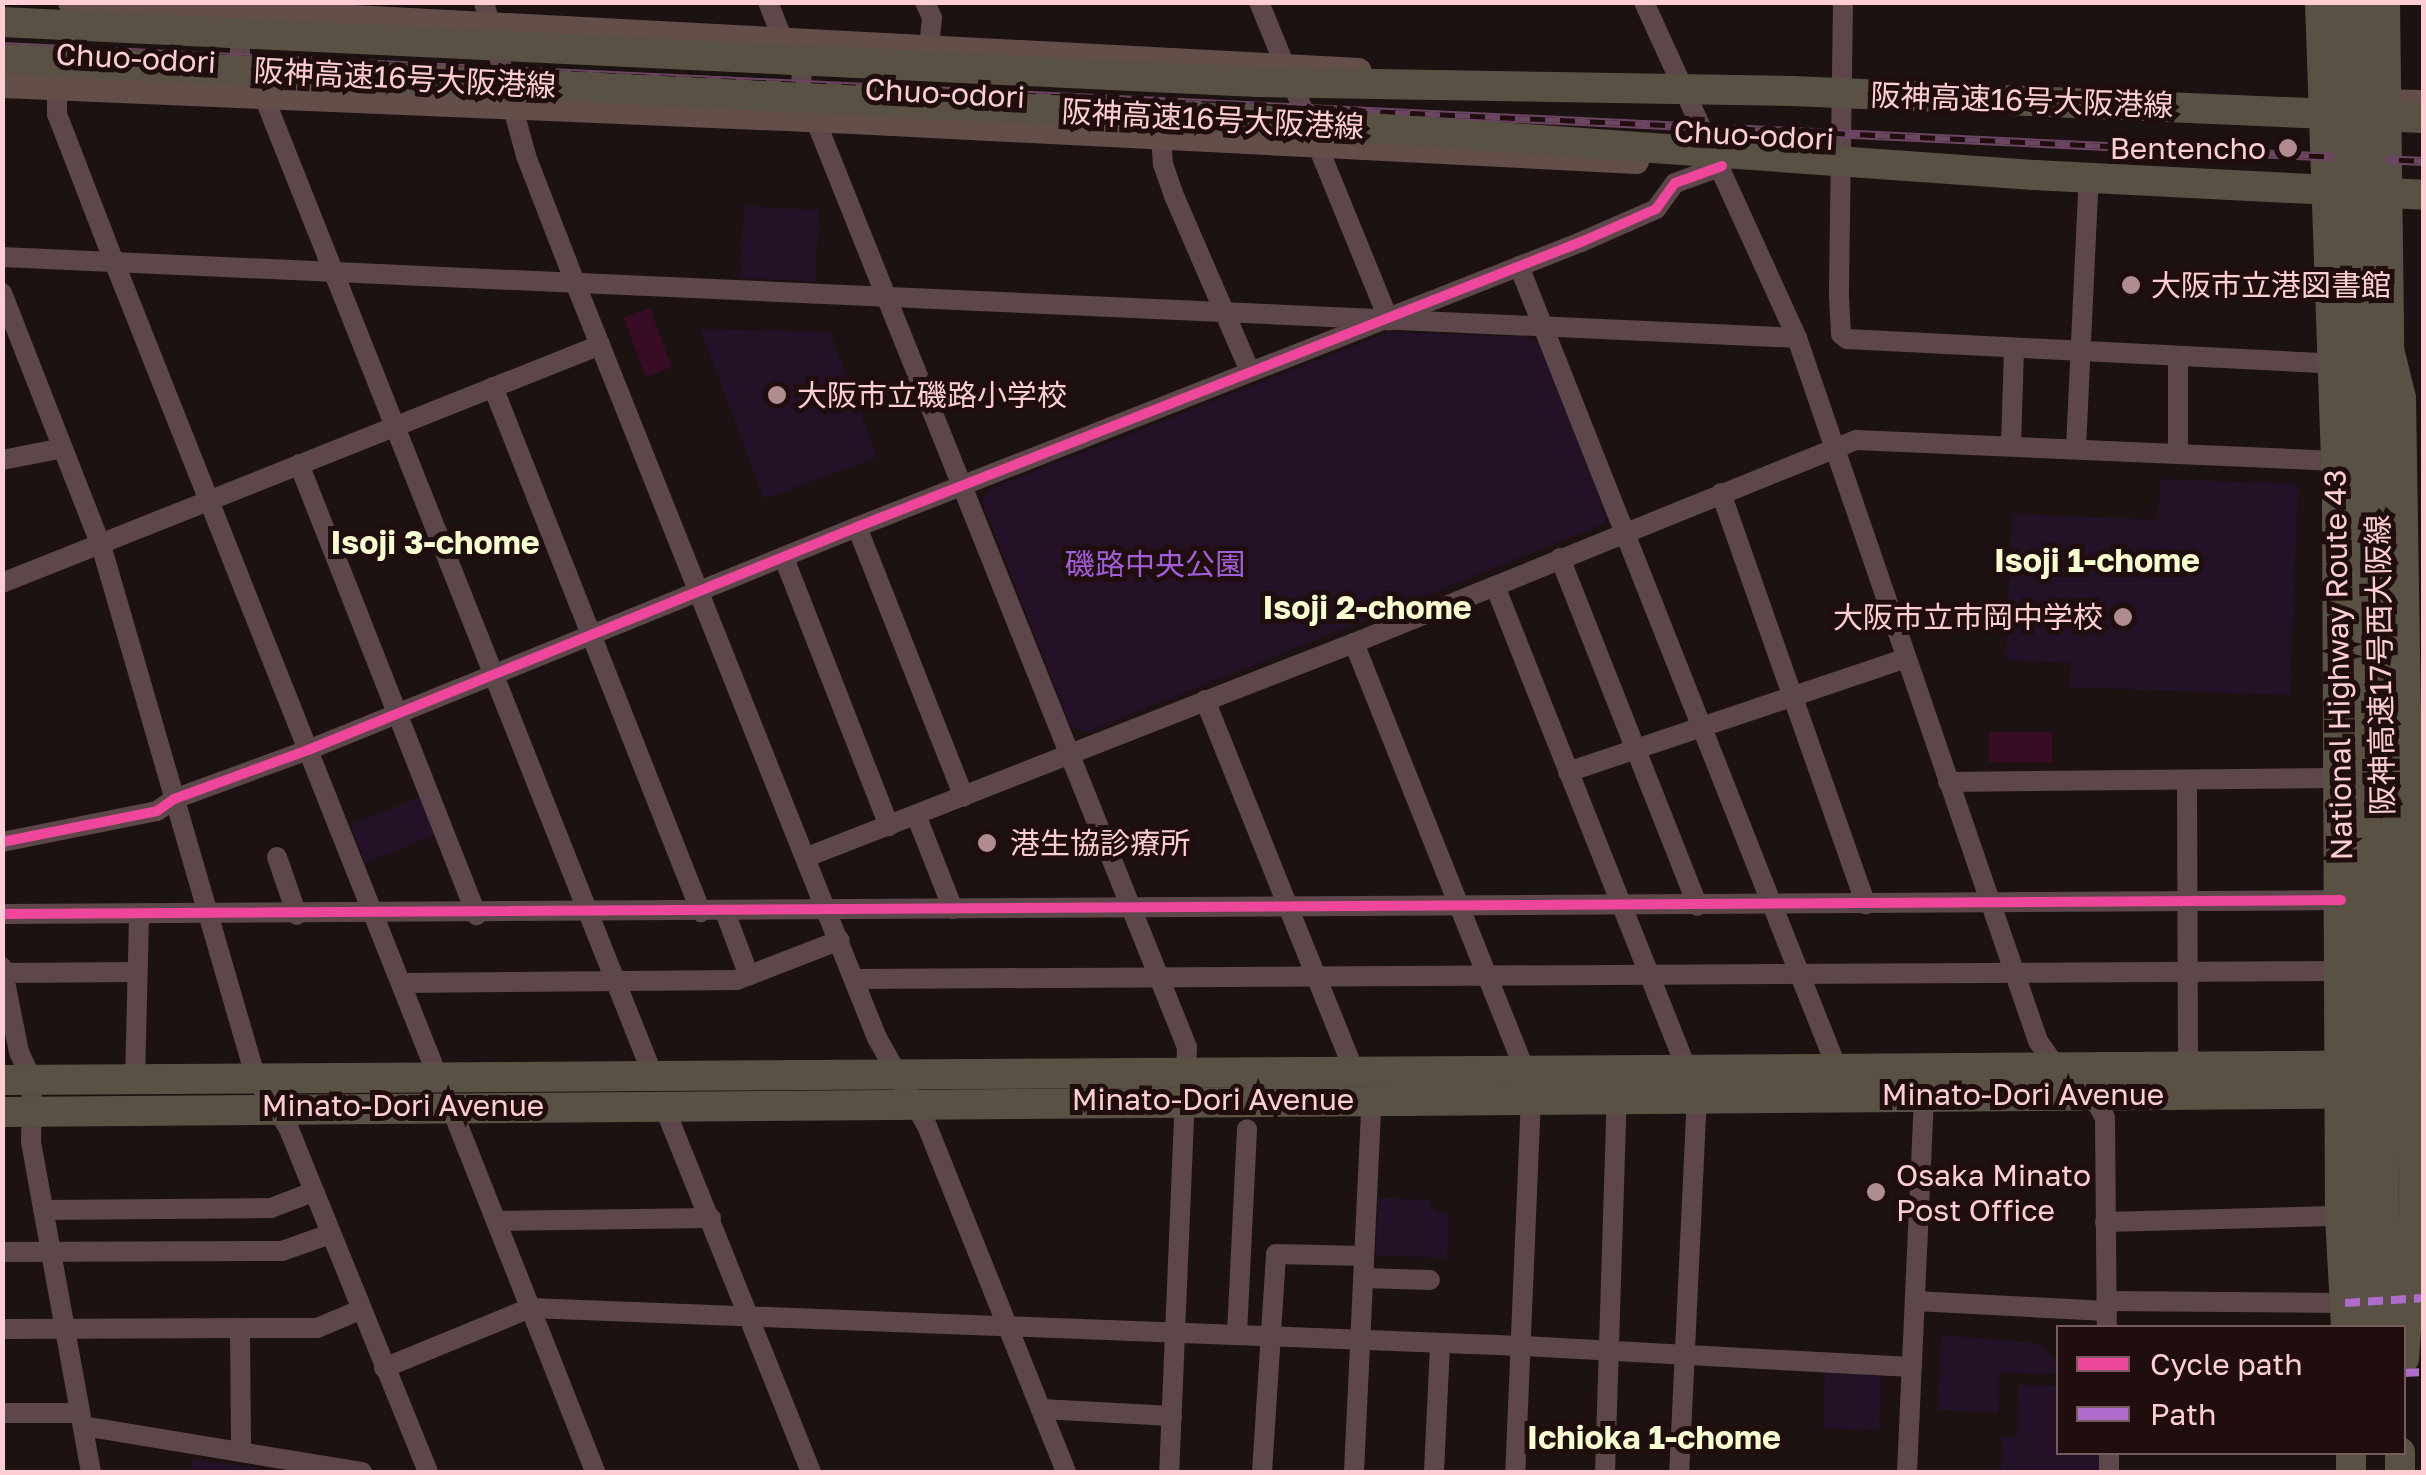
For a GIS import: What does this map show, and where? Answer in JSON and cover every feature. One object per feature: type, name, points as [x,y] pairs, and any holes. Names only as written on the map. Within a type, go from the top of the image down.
[{"type":"highway","name":"阪神高速17号西大阪線","points":[[2366,2],[2376,346],[2388,1325]]},
{"type":"highway","points":[[2385,2],[2389,349],[2403,399],[2413,621],[2419,1216],[2406,1340]]},
{"type":"highway","name":"阪神高速17号西大阪線","points":[[2332,3],[2354,344],[2355,1321]]},
{"type":"highway","name":"National Highway Route 43","points":[[2332,3],[2322,100],[2337,498],[2336,778],[2342,900],[2340,1216],[2355,1321]]},
{"type":"highway","name":"阪神高速16号大阪港線","points":[[2,22],[1257,82],[1792,91],[2424,118]]},
{"type":"highway","name":"阪神高速16号大阪港線","points":[[2,58],[1257,120],[1978,172],[2423,195]]},
{"type":"highway","points":[[2330,284],[2338,259],[2350,245],[2373,246],[2383,261],[2389,286]]},
{"type":"highway","points":[[2388,1325],[2404,1124],[2400,889],[2389,778],[2403,399]]},
{"type":"highway","points":[[2337,498],[2349,539],[2351,780],[2344,888],[2346,1134],[2355,1321]]},
{"type":"highway","name":"Minato-Dori Avenue","points":[[1529,1085],[1617,1096],[1692,1083],[1838,1071],[2188,1068],[2340,1080]]},
{"type":"highway","name":"Minato-Dori Avenue","points":[[17,1080],[256,1080],[445,1092],[1692,1083],[1924,1094],[2095,1093],[2417,1079]]},
{"type":"highway","name":"Minato-Dori Avenue","points":[[17,1112],[274,1106],[445,1092]]},
{"type":"main road","name":"Chuo-odori","points":[[70,2],[489,14],[783,40],[1284,65],[1491,80],[2424,102]]},
{"type":"main road","name":"Chuo-odori","points":[[2,85],[1319,144],[1839,172],[2424,210]]},
{"type":"street","points":[[768,2],[783,40],[802,58],[800,100],[815,119],[1187,1048],[1170,1472]]},
{"type":"street","points":[[925,2],[932,18],[929,47]]},
{"type":"street","points":[[1259,2],[1389,320]]},
{"type":"street","points":[[1644,2],[1678,82],[1722,166],[1797,338],[2038,1041],[2055,1070],[2095,1093],[2105,1118],[2107,1313]]},
{"type":"street","points":[[1843,2],[1841,334],[1855,341],[2333,364]]},
{"type":"street","points":[[208,6],[240,32],[240,75],[264,96],[810,1472]]},
{"type":"street","points":[[489,14],[526,156],[574,280],[878,1038],[909,1089],[1066,1472]]},
{"type":"street","points":[[57,88],[57,114],[113,260],[595,1472]]},
{"type":"street","points":[[1161,136],[1162,164],[1222,313],[1250,371]]},
{"type":"street","points":[[2,842],[157,811],[174,800],[494,676],[1250,371],[1389,320],[1656,209],[1675,183],[1722,166]]},
{"type":"street","points":[[2076,448],[2088,190]]},
{"type":"street","points":[[2,257],[1797,338]]},
{"type":"street","points":[[1518,266],[1802,972],[1838,1071]]},
{"type":"street","points":[[2,293],[101,545],[256,1080],[288,1127],[422,1471]]},
{"type":"street","points":[[2,583],[600,344]]},
{"type":"street","points":[[2011,445],[2014,349]]},
{"type":"street","points":[[2178,356],[2178,454]]},
{"type":"street","points":[[493,387],[702,912]]},
{"type":"street","points":[[807,857],[1354,643],[1856,440],[2336,461]]},
{"type":"street","points":[[2,460],[63,448]]},
{"type":"street","points":[[299,464],[477,915]]},
{"type":"street","points":[[1721,493],[1866,904]]},
{"type":"street","points":[[857,528],[964,797]]},
{"type":"street","points":[[784,558],[889,826]]},
{"type":"street","points":[[1560,558],[1698,906]]},
{"type":"street","points":[[1494,586],[1692,1083],[1680,1472]]},
{"type":"street","points":[[1354,643],[1529,1085],[1515,1472]]},
{"type":"street","points":[[1568,772],[1906,658]]},
{"type":"street","points":[[1205,700],[1364,1085],[1363,1267],[1354,1472]]},
{"type":"street","points":[[1948,782],[2336,778]]},
{"type":"street","points":[[2187,780],[2188,1068]]},
{"type":"street","points":[[916,815],[953,909]]},
{"type":"street","points":[[277,857],[297,915]]},
{"type":"street","points":[[2,914],[477,915],[2342,900]]},
{"type":"street","points":[[726,912],[749,976]]},
{"type":"street","points":[[135,1081],[139,914]]},
{"type":"street","points":[[403,983],[737,980],[840,940]]},
{"type":"street","points":[[856,979],[2342,971]]},
{"type":"street","points":[[92,1472],[31,1142],[17,1112],[19,1052],[4,978],[136,972]]},
{"type":"street","points":[[1907,1472],[1924,1094]]},
{"type":"street","points":[[1605,1472],[1617,1096]]},
{"type":"street","points":[[1237,1334],[1247,1129]]},
{"type":"street","points":[[43,1210],[271,1208],[313,1192]]},
{"type":"street","points":[[2105,1222],[2340,1216]]},
{"type":"street","points":[[496,1221],[710,1218]]},
{"type":"street","points":[[2,1252],[282,1251],[330,1234]]},
{"type":"street","points":[[1262,1472],[1267,1336],[1276,1254],[1430,1280]]},
{"type":"street","points":[[1915,1301],[2107,1313],[2355,1321]]},
{"type":"street","points":[[384,1368],[530,1308],[1522,1346],[1911,1368]]},
{"type":"street","points":[[2,1329],[317,1328],[360,1310]]},
{"type":"street","points":[[240,1330],[242,1452]]},
{"type":"street","points":[[1434,1472],[1440,1343]]},
{"type":"street","points":[[1041,1408],[1172,1416]]},
{"type":"street","points":[[2,1413],[82,1419],[362,1472]]},
{"type":"green space","points":[[744,206],[819,210],[815,282],[740,278]]},
{"type":"green space","points":[[700,329],[830,332],[877,457],[764,499]]},
{"type":"green space","name":"磯路中央公園","points":[[1389,332],[1528,337],[1539,343],[1608,516],[1603,524],[1086,732],[1071,728],[982,502],[987,490]]},
{"type":"green space","points":[[2160,479],[2298,484],[2290,695],[2070,687],[2071,663],[2006,660],[2012,514],[2158,520]]},
{"type":"green space","points":[[424,795],[439,833],[365,863],[350,825]]},
{"type":"green space","points":[[1378,1198],[1429,1200],[1429,1207],[1449,1217],[1447,1258],[1376,1255]]},
{"type":"green space","points":[[1941,1335],[2037,1343],[2055,1360],[2056,1374],[1999,1372],[1998,1413],[1938,1410]]},
{"type":"green space","points":[[1825,1371],[1881,1373],[1879,1430],[1823,1428]]},
{"type":"green space","points":[[2018,1385],[2056,1386],[2056,1455],[2101,1455],[2101,1472],[2001,1472],[2002,1437],[2017,1437]]},
{"type":"green space","points":[[191,1458],[279,1472],[193,1472]]},
{"type":"shaded area","points":[[650,308],[672,367],[645,377],[624,318]]},
{"type":"shaded area","points":[[1989,732],[2052,732],[2052,762],[1989,762]]},
{"type":"railway","points":[[2,46],[2424,161]]},
{"type":"marked path","points":[[2345,1303],[2424,1298]]},
{"type":"marked path","points":[[2406,1373],[2424,1372]]},
{"type":"cycle path","points":[[2,842],[157,811],[174,799],[308,750],[857,527],[1581,242],[1656,209],[1675,183],[1722,166]]},
{"type":"cycle path","points":[[2,914],[2341,900]]},
{"type":"place","name":"Bentencho","points":[[2288,148]]},
{"type":"place","name":"大阪市立港図書館","points":[[2131,285]]},
{"type":"place","name":"大阪市立磯路小学校","points":[[777,395]]},
{"type":"place","name":"大阪市立市岡中学校","points":[[2123,617]]},
{"type":"place","name":"港生協診療所","points":[[987,843]]},
{"type":"place","name":"Osaka Minato Post Office","points":[[1876,1192]]},
{"type":"district","name":"Isoji 3-chome","points":[[435,542]]},
{"type":"district","name":"Isoji 1-chome","points":[[2097,560]]},
{"type":"district","name":"Isoji 2-chome","points":[[1367,607]]},
{"type":"district","name":"Ichioka 1-chome","points":[[1654,1437]]}]
